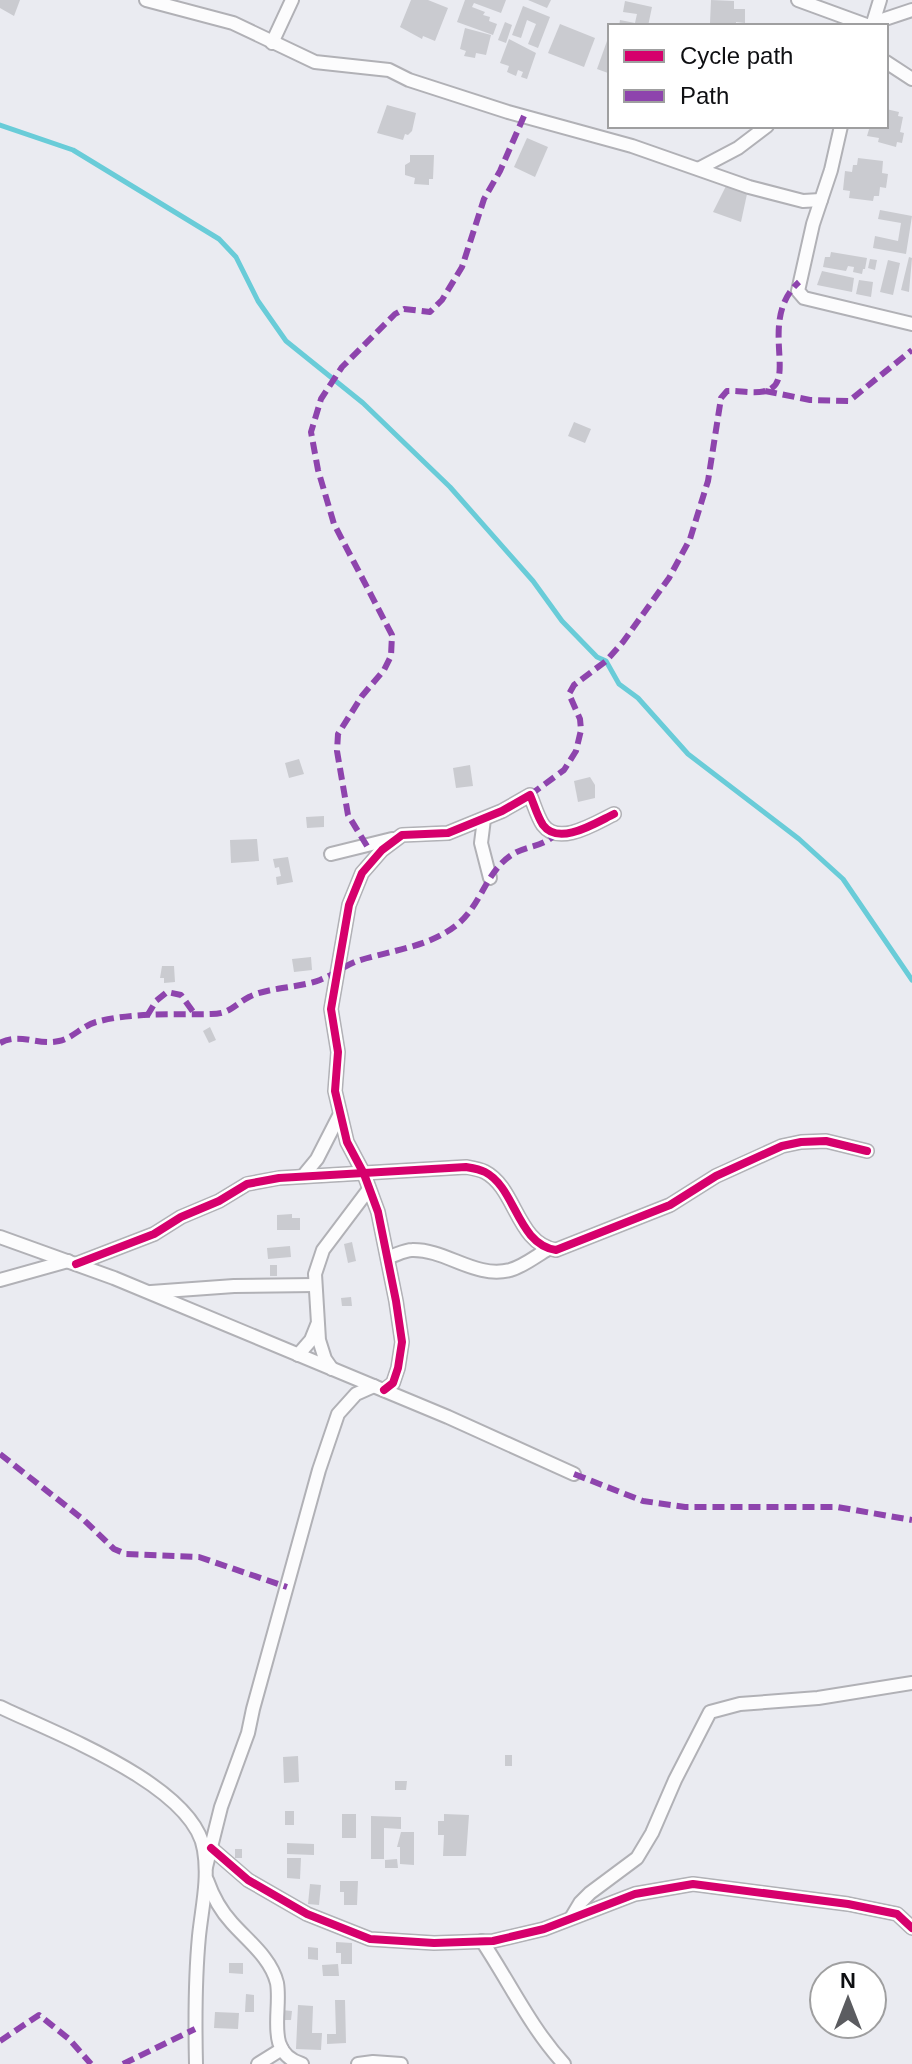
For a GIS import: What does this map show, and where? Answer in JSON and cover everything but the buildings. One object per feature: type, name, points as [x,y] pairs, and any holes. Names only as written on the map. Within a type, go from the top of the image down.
[{"type":"street","points":[[146,0],[233,23],[315,62],[389,70],[409,80],[508,112],[632,146],[780,196],[803,201],[821,200]]},
{"type":"street","points":[[272,43],[292,0]]},
{"type":"street","points":[[798,0],[868,24]]},
{"type":"street","points":[[871,24],[880,0]]},
{"type":"street","points":[[874,24],[912,10]]},
{"type":"street","points":[[888,63],[912,79]]},
{"type":"street","points":[[700,168],[750,141],[765,128]]},
{"type":"street","points":[[840,128],[797,288],[804,298],[912,324]]},
{"type":"street","points":[[196,2064],[195,1984],[206,1872],[221,1807],[248,1733],[319,1470],[338,1414],[356,1394],[393,1383],[402,1342],[389,1257],[364,1174],[347,1142],[335,1091],[338,1052],[331,1009],[349,905],[362,873],[382,850],[402,835],[448,833],[484,819],[530,795],[542,823],[554,832],[583,830],[614,814]]},
{"type":"street","points":[[484,819],[481,843],[490,878]]},
{"type":"street","points":[[331,854],[399,838]]},
{"type":"street","points":[[303,1176],[317,1159],[340,1114]]},
{"type":"street","points":[[0,1280],[72,1263],[154,1234],[247,1184],[303,1176],[466,1167],[484,1172],[498,1183],[538,1243],[556,1250],[670,1205],[716,1176],[782,1146],[826,1141],[867,1151]]},
{"type":"street","points":[[332,1369],[322,1349],[317,1322],[315,1274],[323,1250],[369,1189]]},
{"type":"street","points":[[0,1237],[148,1292],[379,1388],[574,1474]]},
{"type":"street","points":[[389,1257],[411,1250],[428,1252],[466,1266],[496,1272],[524,1264],[548,1249]]},
{"type":"street","points":[[148,1292],[315,1285]]},
{"type":"street","points":[[298,1355],[311,1340],[317,1322]]},
{"type":"street","points":[[571,1918],[590,1893],[637,1858],[710,1712],[740,1704],[818,1698],[912,1683]]},
{"type":"street","points":[[0,1707],[119,1763],[189,1816],[200,1835],[213,1898],[271,1968],[277,1984],[279,2044],[293,2061],[302,2064]]},
{"type":"street","points":[[211,1848],[248,1880],[307,1914],[370,1939],[434,1943],[482,1941],[544,1929],[635,1894],[693,1884],[848,1904],[897,1914],[912,1928]]},
{"type":"street","points":[[482,1941],[524,2013],[564,2064]]},
{"type":"street","points":[[258,2064],[282,2049]]},
{"type":"street","points":[[358,2064],[401,2064]]},
{"type":"waterway","points":[[0,125],[73,150],[219,239],[236,257],[258,301],[286,341],[363,403],[450,487],[533,581],[562,621],[597,657],[606,661],[619,684],[638,698],[688,754],[799,839],[843,879],[912,980]]},
{"type":"marked path","points":[[367,846],[348,815],[337,751],[338,734],[362,696],[384,670],[391,656],[392,635],[334,524],[318,470],[311,432],[321,399],[342,367],[395,314],[404,309],[430,312],[442,300],[462,267],[484,199],[524,116]]},
{"type":"marked path","points":[[530,795],[564,770],[576,751],[581,730],[580,719],[569,694],[574,685],[606,661],[623,642],[669,578],[690,539],[708,481],[721,398],[727,391],[767,390],[778,381],[781,311],[799,282]]},
{"type":"marked path","points":[[765,391],[810,400],[849,401],[912,350]]},
{"type":"marked path","points":[[0,1043],[15,1039],[59,1041],[91,1024],[124,1017],[223,1012],[257,994],[312,983],[357,961],[424,943],[448,931],[467,915],[495,871],[510,856],[546,841],[558,832]]},
{"type":"marked path","points":[[147,1016],[156,1001],[167,992],[181,995],[194,1013]]},
{"type":"marked path","points":[[0,1454],[84,1520],[114,1549],[126,1554],[199,1557],[287,1587]]},
{"type":"marked path","points":[[574,1474],[643,1501],[685,1507],[837,1507],[912,1520]]},
{"type":"marked path","points":[[0,2041],[39,2015],[69,2039],[91,2064]]},
{"type":"marked path","points":[[123,2064],[195,2029]]},
{"type":"cycle path","points":[[384,1390],[393,1383],[402,1342],[396,1301],[378,1212],[364,1174],[347,1142],[335,1091],[338,1052],[331,1009],[349,905],[362,873],[382,850],[402,835],[448,833],[502,811],[530,795],[543,825],[558,834],[578,831],[614,814]]},
{"type":"cycle path","points":[[76,1264],[154,1234],[247,1184],[279,1178],[466,1167],[478,1169],[504,1190],[533,1238],[543,1246],[556,1250],[670,1205],[716,1176],[782,1146],[826,1141],[867,1151]]},
{"type":"cycle path","points":[[211,1848],[248,1880],[307,1914],[370,1939],[434,1943],[493,1941],[544,1929],[635,1894],[693,1884],[848,1904],[897,1914],[912,1928]]}]
